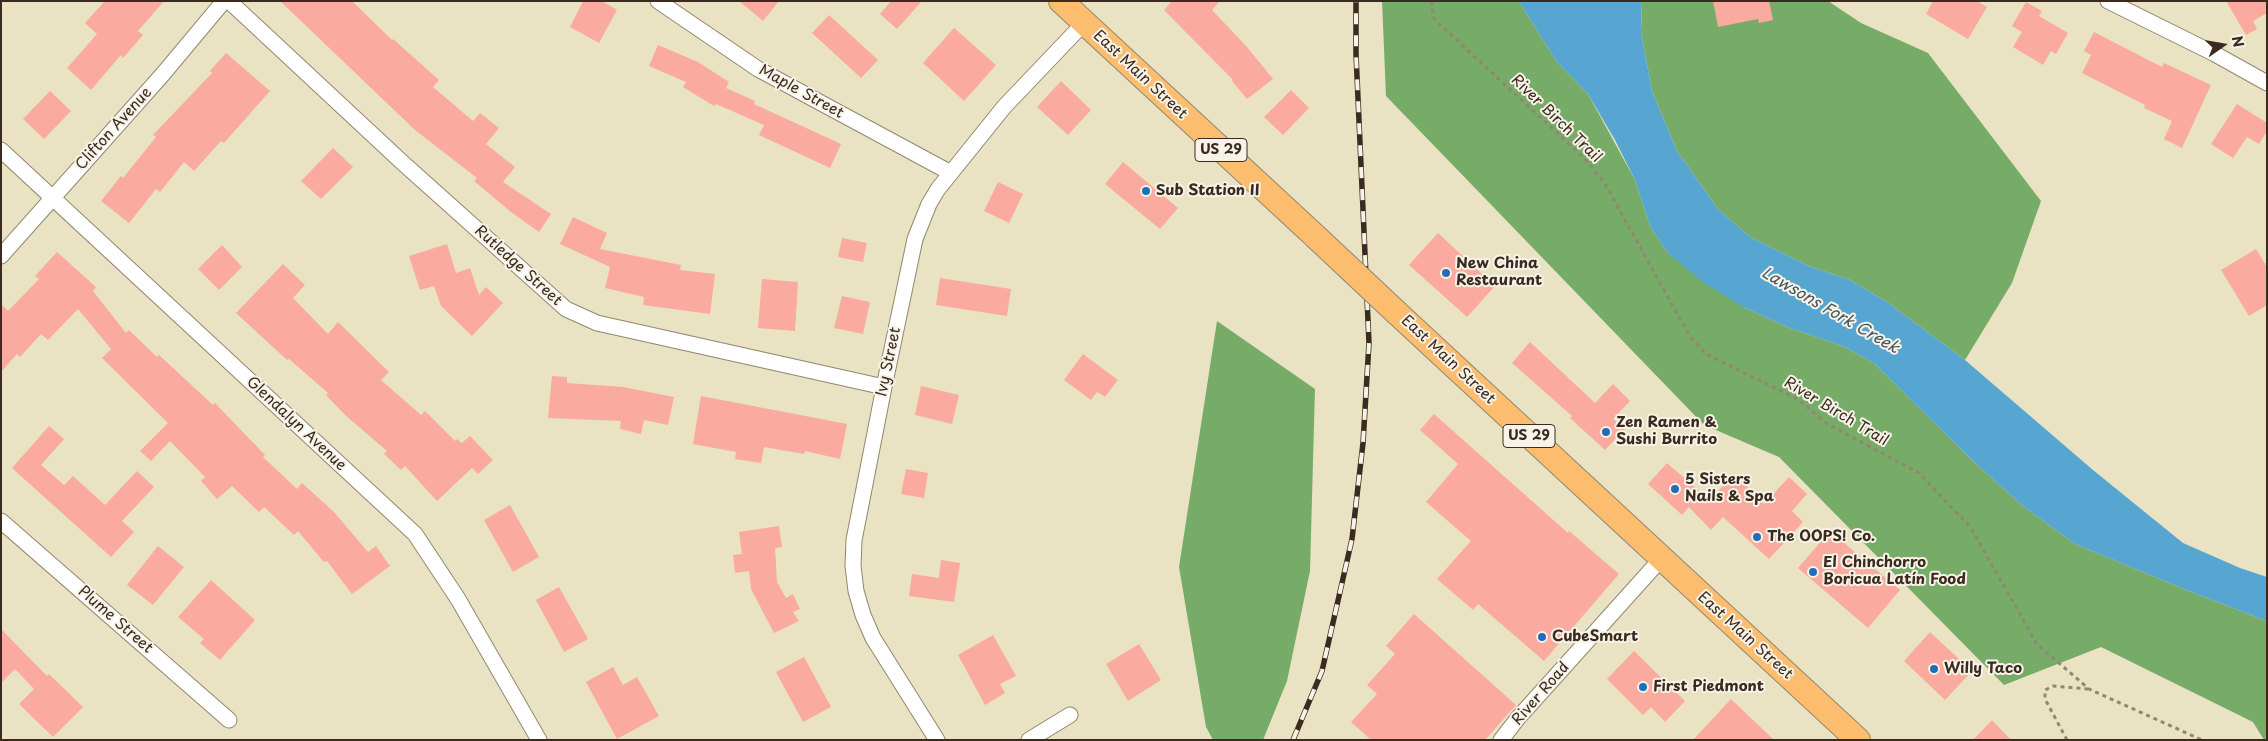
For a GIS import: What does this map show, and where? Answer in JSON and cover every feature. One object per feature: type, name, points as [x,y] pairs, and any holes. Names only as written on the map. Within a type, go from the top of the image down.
[{"type":"main road","name":"East Main Street","points":[[1061,1],[1858,740]]},
{"type":"street","name":"Clifton Avenue","points":[[1,256],[163,74],[224,1]]},
{"type":"street","name":"Rutledge Street","points":[[229,1],[404,164],[566,309],[598,323],[884,387]]},
{"type":"street","name":"Maple Street","points":[[658,1],[758,68],[951,173]]},
{"type":"street","points":[[2108,1],[2263,75]]},
{"type":"street","name":"Ivy Street","points":[[937,740],[873,638],[863,615],[856,590],[853,566],[854,540],[884,387],[915,239],[929,204],[951,173],[1004,107],[1084,23]]},
{"type":"street","name":"Glendalyn Avenue","points":[[1,150],[415,534],[458,599],[539,740]]},
{"type":"street","name":"Plume Street","points":[[1,521],[229,720]]},
{"type":"street","name":"River Road","points":[[1501,740],[1518,718],[1661,559]]},
{"type":"street","points":[[1029,740],[1070,715]]},
{"type":"path","name":"River Birch Trail","points":[[1431,1],[1434,19],[1582,156],[1604,182],[1689,335],[1706,354],[1799,400],[1826,423],[1919,473],[1971,528],[2037,644],[2089,689],[2202,740]]},
{"type":"path","points":[[2067,740],[2045,699],[2045,690],[2053,686],[2089,689]]},
{"type":"green space","points":[[1382,1],[1519,1],[1556,61],[1588,94],[1635,180],[1651,228],[1668,253],[1745,308],[1790,328],[1843,346],[1874,363],[1974,462],[2023,506],[2075,544],[2267,621],[2267,740],[2264,740],[2253,722],[2101,647],[2004,685],[1779,457],[1704,425],[1386,96]]},
{"type":"green space","points":[[1642,1],[1828,1],[1861,23],[1928,53],[2041,201],[2012,283],[1965,360],[1887,302],[1850,280],[1811,267],[1750,237],[1718,209],[1677,151],[1652,91],[1641,32]]},
{"type":"green space","points":[[1217,321],[1315,389],[1310,571],[1287,681],[1263,740],[1213,740],[1206,727],[1179,567]]},
{"type":"water","name":"Lawsons Fork Creek","points":[[1519,1],[1642,1],[1641,32],[1652,91],[1677,151],[1718,209],[1750,237],[1811,267],[1850,280],[1887,302],[1965,360],[2093,470],[2183,543],[2240,568],[2267,577],[2267,621],[2075,544],[2023,506],[1974,462],[1874,363],[1843,346],[1790,328],[1745,308],[1704,283],[1668,253],[1651,228],[1635,180],[1615,140],[1588,94],[1556,61]]},
{"type":"building","points":[[105,1],[164,1],[138,31],[143,35],[123,58],[121,55],[91,90],[67,68],[97,34],[85,23]]},
{"type":"building","points":[[280,1],[352,1],[392,40],[439,80],[433,87],[473,121],[480,113],[499,128],[486,144],[515,167],[503,182],[551,214],[539,232],[511,212],[474,181],[477,178],[415,130]]},
{"type":"building","points":[[583,1],[602,1],[617,10],[599,43],[570,27]]},
{"type":"building","points":[[739,1],[779,1],[763,21]]},
{"type":"building","points":[[891,1],[922,1],[897,29],[880,14]]},
{"type":"building","points":[[1172,1],[1220,1],[1212,10],[1247,47],[1273,79],[1247,99],[1233,80],[1164,10]]},
{"type":"building","points":[[1713,1],[1769,1],[1773,20],[1759,23],[1758,19],[1718,27]]},
{"type":"building","points":[[1933,1],[1977,1],[1987,7],[1968,39],[1926,14]]},
{"type":"building","points":[[2226,1],[2267,1],[2267,13],[2253,21],[2257,29],[2246,35]]},
{"type":"building","points":[[2026,2],[2042,11],[2039,16],[2068,33],[2056,54],[2051,51],[2043,65],[2013,47],[2022,32],[2012,26]]},
{"type":"building","points":[[829,15],[878,60],[861,78],[812,33]]},
{"type":"building","points":[[954,28],[996,65],[964,101],[923,63]]},
{"type":"building","points":[[2094,32],[2162,67],[2164,63],[2211,85],[2182,148],[2164,139],[2172,121],[2144,108],[2145,105],[2082,73],[2091,55],[2084,51]]},
{"type":"building","points":[[658,45],[698,62],[729,82],[726,88],[755,101],[754,104],[841,144],[830,168],[759,135],[764,125],[716,104],[714,106],[683,87],[686,82],[649,66]]},
{"type":"building","points":[[226,53],[270,91],[224,143],[221,141],[194,171],[184,162],[160,192],[156,189],[129,223],[101,201],[121,176],[123,178],[156,137],[153,135],[212,73],[210,71]]},
{"type":"building","points":[[1061,81],[1091,110],[1068,135],[1037,107]]},
{"type":"building","points":[[1291,90],[1309,108],[1283,135],[1264,117]]},
{"type":"building","points":[[50,91],[71,111],[44,139],[23,119]]},
{"type":"building","points":[[2237,104],[2267,123],[2267,131],[2259,144],[2247,137],[2233,158],[2211,144]]},
{"type":"building","points":[[333,148],[353,167],[321,199],[301,181]]},
{"type":"building","points":[[1123,162],[1178,208],[1160,229],[1105,184]]},
{"type":"building","points":[[998,182],[1023,194],[1009,223],[984,211]]},
{"type":"building","points":[[573,217],[607,233],[600,249],[681,265],[680,270],[715,274],[710,314],[643,305],[644,297],[605,288],[610,267],[560,244]]},
{"type":"building","points":[[1438,233],[1495,286],[1467,317],[1409,265]]},
{"type":"building","points":[[842,238],[867,243],[863,262],[838,257]]},
{"type":"building","points":[[447,244],[456,273],[470,268],[479,295],[486,287],[503,303],[472,336],[441,306],[434,286],[420,290],[409,256]]},
{"type":"building","points":[[222,245],[242,267],[219,290],[198,269]]},
{"type":"building","points":[[2256,249],[2267,267],[2267,305],[2249,316],[2221,270]]},
{"type":"building","points":[[57,252],[96,287],[93,291],[126,333],[129,330],[213,405],[215,403],[265,455],[263,457],[297,489],[302,483],[334,512],[368,552],[376,546],[390,566],[352,594],[327,561],[324,562],[298,531],[294,535],[264,507],[259,512],[232,486],[217,499],[201,481],[205,477],[170,441],[151,461],[140,451],[168,423],[102,358],[111,349],[78,309],[48,340],[41,334],[20,357],[17,354],[1,372],[1,304],[8,311],[39,279],[35,276]]},
{"type":"building","points":[[283,264],[305,285],[293,298],[328,334],[338,322],[389,372],[381,380],[421,415],[425,411],[455,441],[457,439],[462,443],[470,436],[493,460],[478,474],[472,468],[437,501],[405,466],[401,470],[384,454],[387,451],[345,415],[326,395],[328,393],[289,359],[287,360],[236,313]]},
{"type":"building","points":[[940,278],[1011,289],[1007,316],[936,305]]},
{"type":"building","points":[[762,279],[798,282],[795,331],[758,328]]},
{"type":"building","points":[[842,296],[870,302],[863,334],[834,328]]},
{"type":"building","points":[[1530,342],[1595,403],[1613,384],[1630,401],[1613,419],[1625,429],[1605,450],[1570,418],[1572,416],[1512,363]]},
{"type":"building","points":[[1083,354],[1118,380],[1105,397],[1097,392],[1091,400],[1064,380]]},
{"type":"building","points":[[552,376],[567,377],[567,383],[623,387],[674,397],[668,425],[644,420],[641,434],[620,429],[621,421],[548,418]]},
{"type":"building","points":[[921,386],[959,395],[952,424],[915,415]]},
{"type":"building","points":[[701,396],[847,424],[840,459],[805,451],[804,454],[764,447],[761,463],[735,459],[736,452],[693,444]]},
{"type":"building","points":[[1434,414],[1568,533],[1569,531],[1619,574],[1544,661],[1478,604],[1473,610],[1437,579],[1471,541],[1426,502],[1458,464],[1420,430]]},
{"type":"building","points":[[49,426],[64,439],[41,465],[64,485],[73,476],[105,505],[137,471],[154,487],[122,521],[134,532],[111,557],[12,468]]},
{"type":"building","points":[[1667,463],[1710,500],[1734,474],[1764,504],[1789,477],[1807,494],[1792,511],[1803,522],[1769,559],[1723,517],[1711,530],[1689,507],[1682,515],[1648,484]]},
{"type":"building","points":[[906,469],[928,473],[924,498],[901,494]]},
{"type":"building","points":[[510,505],[539,557],[513,572],[484,520]]},
{"type":"building","points":[[779,526],[782,547],[775,548],[777,582],[786,598],[793,594],[800,609],[793,612],[799,621],[774,633],[751,589],[749,571],[735,573],[733,555],[742,554],[739,532]]},
{"type":"building","points":[[1830,531],[1900,590],[1868,628],[1798,568]]},
{"type":"building","points":[[158,546],[184,567],[153,605],[127,585]]},
{"type":"building","points":[[941,560],[960,563],[954,602],[909,596],[912,574],[939,578]]},
{"type":"building","points":[[211,580],[255,620],[220,660],[200,643],[204,639],[178,617]]},
{"type":"building","points":[[559,587],[588,639],[564,652],[536,600]]},
{"type":"building","points":[[1414,614],[1516,705],[1485,740],[1371,740],[1351,722],[1377,694],[1367,685],[1395,654],[1386,646]]},
{"type":"building","points":[[1,629],[47,676],[49,674],[83,707],[53,737],[19,704],[34,689],[15,669],[1,683]]},
{"type":"building","points":[[1930,632],[1972,671],[1945,700],[1904,661]]},
{"type":"building","points":[[993,635],[1016,676],[1000,684],[1005,693],[985,705],[958,655]]},
{"type":"building","points":[[1139,644],[1161,680],[1128,701],[1106,664]]},
{"type":"building","name":"First Piedmont","points":[[1634,651],[1685,701],[1665,722],[1651,707],[1643,715],[1607,679]]},
{"type":"building","points":[[804,657],[831,707],[803,722],[776,672]]},
{"type":"building","points":[[613,667],[623,685],[637,677],[659,716],[617,739],[586,682]]},
{"type":"building","points":[[1731,699],[1774,740],[1693,740]]},
{"type":"building","points":[[1992,720],[2011,740],[1973,740]]},
{"type":"railway","points":[[1293,740],[1322,671],[1352,539],[1363,443],[1369,343],[1356,54],[1356,1]]},
{"type":"place","name":"Sub Station II","points":[[1146,191]]},
{"type":"place","name":"New China Restaurant","points":[[1446,273]]},
{"type":"place","name":"Zen Ramen & Sushi Burrito","points":[[1606,432]]},
{"type":"place","name":"5 Sisters Nails & Spa","points":[[1675,489]]},
{"type":"place","name":"The OOPS! Co.","points":[[1757,537]]},
{"type":"place","name":"El Chinchorro Boricua Latín Food","points":[[1813,572]]},
{"type":"place","name":"CubeSmart","points":[[1542,637]]},
{"type":"place","name":"Willy Taco","points":[[1934,669]]},
{"type":"place","name":"First Piedmont","points":[[1643,687]]}]
